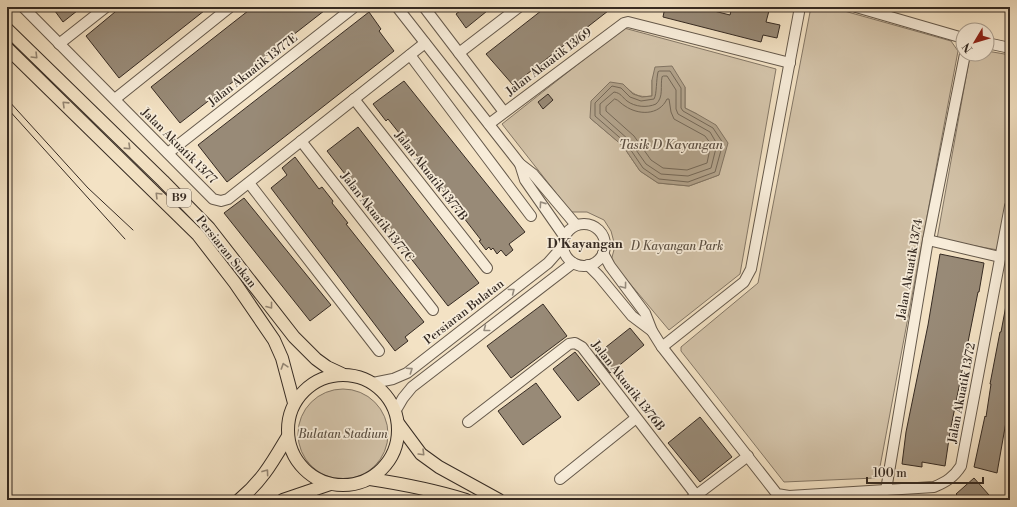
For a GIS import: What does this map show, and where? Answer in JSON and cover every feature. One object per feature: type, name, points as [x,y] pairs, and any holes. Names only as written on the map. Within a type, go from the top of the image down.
[{"type":"main road","name":"Persiaran Sukan","points":[[7,29],[164,181],[209,228],[294,337],[327,367],[342,374]]},
{"type":"main road","name":"Persiaran Sukan","points":[[7,48],[198,235],[235,283],[274,340],[282,358],[294,403]]},
{"type":"main road","name":"B9","points":[[342,374],[358,376],[373,383],[388,397],[396,410],[398,423],[398,439],[393,455],[383,469],[370,479],[357,484],[344,486],[330,484],[314,477],[302,466],[293,452],[288,436],[288,424],[294,403],[306,388],[323,378],[342,374]]},
{"type":"main road","points":[[398,423],[421,454],[439,467],[499,500]]},
{"type":"main road","name":"B9","points":[[239,500],[249,492],[266,473],[288,436]]},
{"type":"main road","points":[[370,479],[408,484],[439,491],[466,500]]},
{"type":"main road","name":"B9","points":[[283,500],[330,484]]},
{"type":"street","name":"Jalan Akuatik 13/77","points":[[23,7],[213,199],[221,201],[228,199],[249,183],[425,43]]},
{"type":"street","points":[[59,44],[106,7]]},
{"type":"street","points":[[115,99],[230,7]]},
{"type":"street","points":[[397,7],[520,164],[533,174],[576,225]]},
{"type":"street","points":[[424,7],[504,112]]},
{"type":"street","points":[[460,54],[519,7]]},
{"type":"street","points":[[662,347],[744,282],[749,276],[800,7]]},
{"type":"street","points":[[856,7],[955,36]]},
{"type":"street","name":"Jalan Akuatik 13/77E","points":[[168,153],[353,8]]},
{"type":"street","name":"Jalan Akuatik 13/69","points":[[489,124],[624,23],[628,22],[790,63]]},
{"type":"street","points":[[995,45],[1010,48]]},
{"type":"street","points":[[410,55],[531,216]]},
{"type":"street","name":"Jalan Akuatik 13/74","points":[[886,490],[928,240],[963,62]]},
{"type":"street","name":"Jalan Akuatik 13/77B","points":[[354,99],[487,268]]},
{"type":"street","name":"Jalan Akuatik 13/77C","points":[[301,141],[433,310]]},
{"type":"street","points":[[520,164],[525,180],[563,241],[566,256],[573,263],[583,266],[595,263],[604,253],[605,246],[601,232],[590,224],[582,223],[571,227],[563,241]]},
{"type":"street","points":[[249,183],[379,351]]},
{"type":"street","name":"Jalan Akuatik 13/72","points":[[748,456],[777,494],[782,496],[934,487],[947,481],[955,475],[961,466],[1010,206]]},
{"type":"street","points":[[928,240],[1000,257]]},
{"type":"street","name":"Persiaran Bulatan","points":[[373,383],[392,379],[408,373],[548,263],[563,241]]},
{"type":"street","points":[[604,253],[610,266],[645,313],[652,331],[662,347],[748,456],[693,497]]},
{"type":"street","points":[[396,410],[412,387],[573,263]]},
{"type":"street","points":[[588,265],[632,316],[652,331]]},
{"type":"street","name":"Jalan Akuatik 13/76B","points":[[468,422],[569,344],[575,343],[582,347],[693,497]]},
{"type":"street","points":[[560,478],[636,418]]},
{"type":"green space","points":[[811,7],[830,7],[951,41],[955,47],[956,62],[879,472],[875,478],[784,482],[681,351],[681,347],[758,283]]},
{"type":"green space","name":"D Kayangan Park","points":[[624,28],[776,69],[740,274],[669,330],[611,261],[615,246],[611,231],[604,220],[587,212],[571,212],[502,124]],"holes":[[[652,80],[685,87],[685,108],[697,114],[719,175],[689,186],[658,183],[640,171],[623,146],[590,118],[623,84],[639,96],[652,96]]]},
{"type":"green space","points":[[995,52],[1010,55],[1010,183],[998,250],[937,239],[969,62],[995,62]]},
{"type":"green space","name":"Bulatan Stadium","points":[[343,389],[360,392],[375,402],[385,417],[388,434],[385,451],[375,466],[360,476],[343,479],[326,476],[311,466],[301,451],[298,434],[301,417],[311,402],[326,392]]},
{"type":"water","name":"Tasik D Kayangan","points":[[672,66],[685,87],[685,108],[716,125],[728,143],[719,175],[689,186],[658,183],[640,171],[623,146],[590,118],[591,101],[610,82],[623,84],[633,94],[642,97],[652,96],[652,80],[655,67]]},
{"type":"building","points":[[52,7],[82,7],[63,22]]},
{"type":"building","points":[[121,7],[209,7],[119,78],[86,36]]},
{"type":"building","points":[[253,7],[329,7],[180,123],[151,87]]},
{"type":"building","points":[[465,7],[492,7],[466,28],[456,14]]},
{"type":"building","points":[[546,7],[604,7],[608,11],[513,85],[486,54]]},
{"type":"building","points":[[665,7],[698,7],[730,15],[732,7],[770,7],[766,22],[780,25],[777,38],[763,35],[761,42],[663,17]]},
{"type":"building","points":[[369,12],[381,29],[379,31],[394,51],[227,182],[198,145]]},
{"type":"building","points":[[404,81],[525,232],[509,244],[513,250],[506,256],[501,250],[497,254],[493,248],[491,250],[489,247],[486,250],[479,241],[481,240],[436,182],[437,181],[388,119],[386,121],[373,104]]},
{"type":"building","points":[[548,94],[553,100],[543,109],[538,102]]},
{"type":"building","points":[[358,127],[479,283],[448,306],[327,151]]},
{"type":"building","points":[[295,157],[319,189],[322,187],[333,201],[332,203],[348,223],[346,224],[424,322],[405,337],[408,341],[395,351],[271,188],[287,175],[282,168]]},
{"type":"building","points":[[244,198],[331,305],[310,321],[224,213]]},
{"type":"building","points":[[940,254],[984,263],[950,432],[945,466],[922,462],[922,467],[902,464],[906,432],[928,325]]},
{"type":"building","points":[[1007,300],[1010,301],[1010,399],[997,473],[974,467],[985,416],[986,417],[990,384]]},
{"type":"building","points":[[543,304],[567,336],[511,378],[487,346]]},
{"type":"building","points":[[630,328],[644,345],[610,373],[596,355]]},
{"type":"building","points":[[575,352],[600,384],[578,401],[553,369]]},
{"type":"building","points":[[536,383],[561,417],[523,445],[498,411]]},
{"type":"building","points":[[700,417],[732,457],[700,482],[668,443]]},
{"type":"building","points":[[974,478],[989,495],[983,500],[962,500],[956,494]]},
{"type":"tram line","points":[[7,99],[88,188],[133,230]]},
{"type":"tram line","points":[[7,108],[125,239]]},
{"type":"district","name":"D'Kayangan","points":[[585,244]]}]
